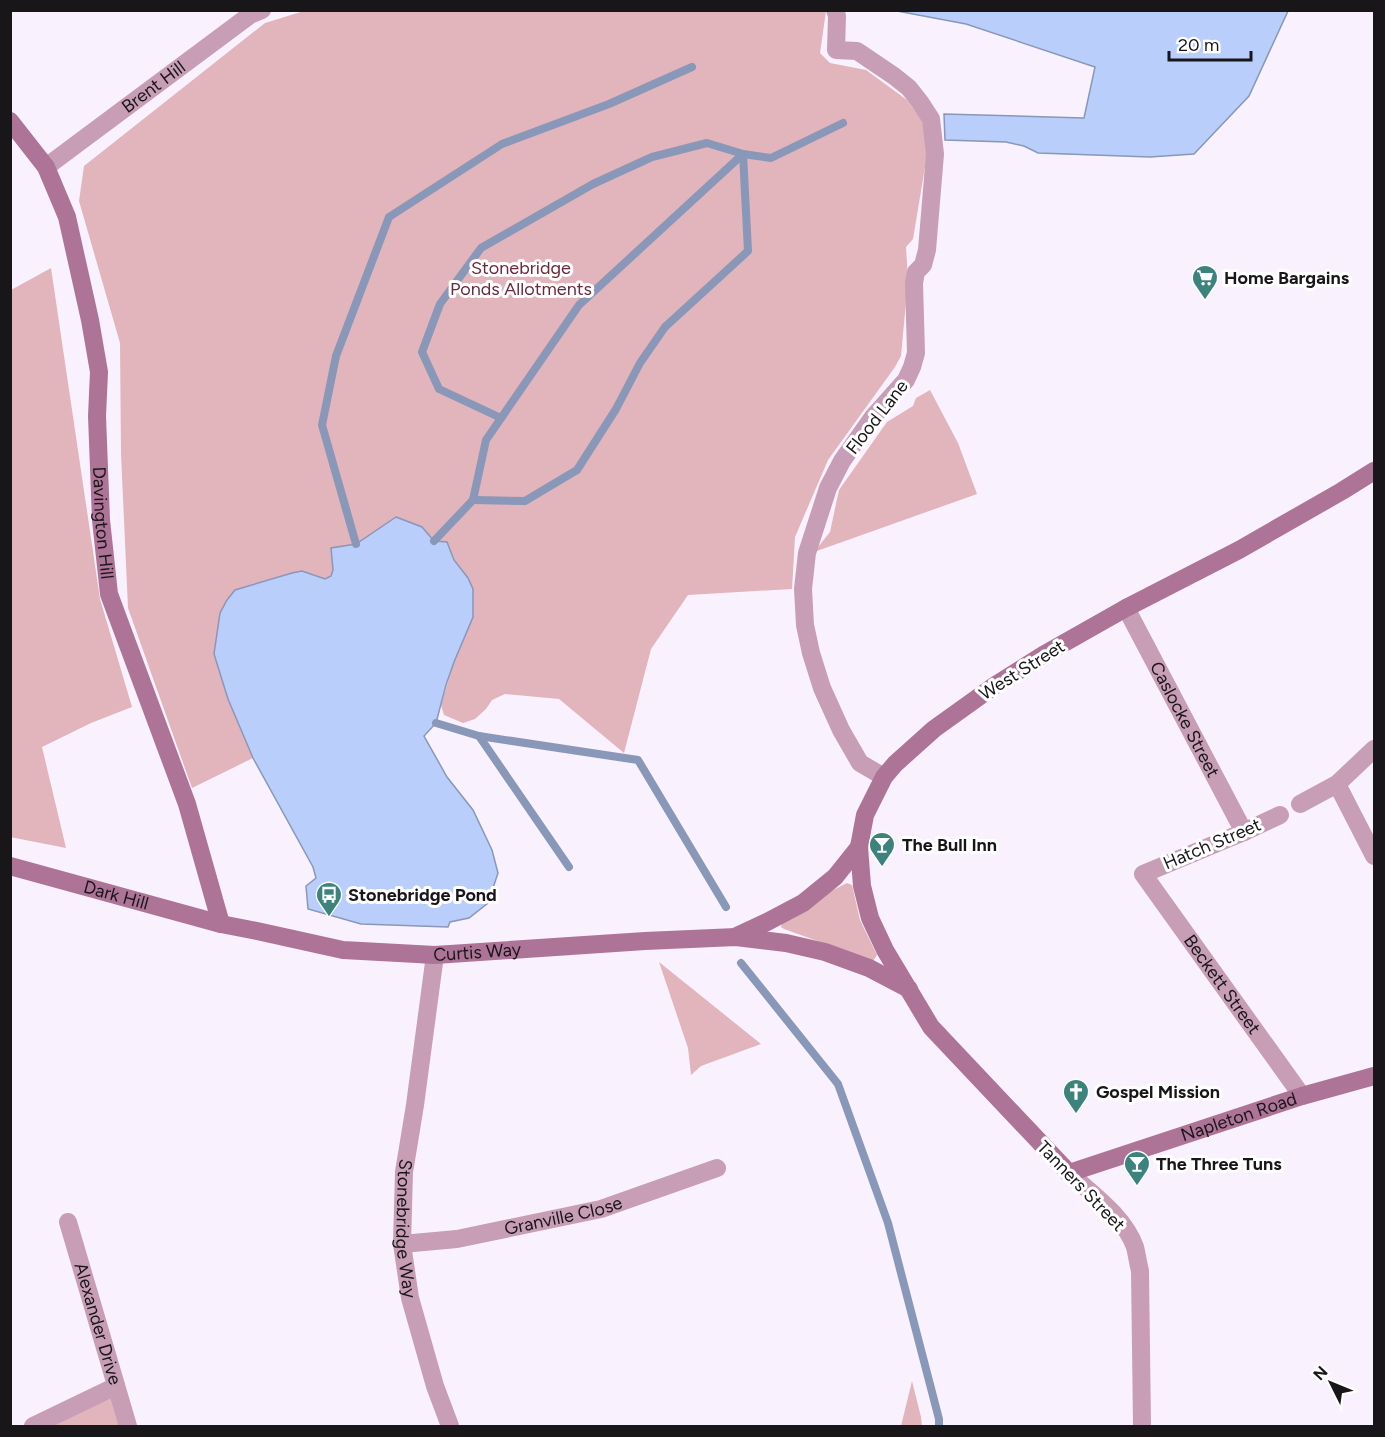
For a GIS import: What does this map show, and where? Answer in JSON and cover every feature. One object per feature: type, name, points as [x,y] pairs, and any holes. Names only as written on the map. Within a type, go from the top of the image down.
[{"type":"street","name":"Flood Lane","points":[[835,10],[837,16],[836,50],[857,51],[909,88],[931,119],[935,154],[927,250],[923,265],[916,272],[914,283],[916,353],[912,367],[906,380],[873,417],[842,461],[828,488],[807,553],[803,589],[805,625],[822,688],[841,730],[860,763],[884,777]]},
{"type":"street","name":"Brent Hill","points":[[46,167],[256,13]]},
{"type":"street","name":"Davington Hill","points":[[10,121],[46,167],[67,217],[99,372],[97,416],[101,520],[109,594],[187,804],[221,924]]},
{"type":"street","name":"West Street","points":[[909,990],[885,950],[870,918],[862,886],[859,847],[865,815],[884,777],[895,764],[934,729],[1043,655],[1126,608],[1239,550],[1374,471]]},
{"type":"street","name":"Caslocke Street","points":[[1126,608],[1244,832]]},
{"type":"street","points":[[1300,804],[1337,784],[1374,749]]},
{"type":"street","points":[[1337,784],[1374,856]]},
{"type":"street","name":"Hatch Street","points":[[1143,874],[1280,815]]},
{"type":"street","points":[[736,937],[803,903],[835,877],[859,847]]},
{"type":"street","name":"Dark Hill","points":[[10,866],[221,924]]},
{"type":"street","name":"Beckett Street","points":[[1143,874],[1302,1096]]},
{"type":"street","name":"Curtis Way","points":[[221,924],[343,950],[435,955],[736,937]]},
{"type":"street","points":[[736,937],[786,943],[825,952],[869,968],[909,990]]},
{"type":"street","name":"Stonebridge Way","points":[[435,955],[404,1172],[402,1244],[410,1298],[435,1386],[450,1426]]},
{"type":"street","name":"Tanners Street","points":[[909,990],[931,1027],[1068,1173],[1115,1215],[1126,1229],[1135,1247],[1140,1271],[1142,1426]]},
{"type":"street","name":"Napleton Road","points":[[1068,1173],[1302,1096],[1374,1076]]},
{"type":"street","name":"Granville Close","points":[[402,1244],[457,1239],[601,1209],[717,1168]]},
{"type":"street","name":"Alexander Drive","points":[[68,1222],[128,1426]]},
{"type":"street","points":[[33,1426],[116,1386]]},
{"type":"green space","name":"Stonebridge Ponds Allotments","points":[[304,11],[826,11],[820,53],[830,63],[866,70],[907,100],[931,131],[913,239],[906,247],[908,280],[901,356],[828,460],[795,537],[792,589],[688,595],[651,649],[624,753],[559,699],[505,694],[492,700],[475,719],[463,723],[444,715],[441,705],[454,662],[468,578],[454,560],[447,543],[434,541],[422,527],[396,517],[356,544],[331,548],[333,570],[331,576],[324,579],[302,571],[235,590],[227,600],[220,613],[214,654],[228,699],[253,758],[192,788],[128,608],[121,454],[120,343],[79,201],[84,166],[265,23]]},
{"type":"green space","points":[[51,268],[100,599],[132,707],[91,723],[42,747],[66,848],[10,837],[11,290]]},
{"type":"green space","points":[[930,390],[958,443],[977,494],[814,552],[830,532],[839,490],[887,422],[913,406],[916,398]]},
{"type":"green space","points":[[847,883],[852,885],[860,920],[877,955],[873,961],[781,927],[782,922]]},
{"type":"green space","points":[[659,962],[761,1044],[701,1066],[691,1075],[688,1048]]},
{"type":"green space","points":[[912,1381],[922,1426],[901,1426]]},
{"type":"green space","points":[[116,1386],[127,1426],[33,1426]]},
{"type":"water","points":[[1288,10],[1249,96],[1194,154],[1150,157],[1038,153],[1024,146],[1006,142],[945,140],[944,114],[1084,118],[1095,67],[966,24],[897,11]]},
{"type":"water","name":"Stonebridge Pond","points":[[396,517],[422,527],[434,541],[447,542],[454,560],[468,578],[473,589],[473,617],[454,662],[436,723],[424,736],[447,777],[473,810],[492,850],[498,873],[488,903],[469,918],[450,922],[448,927],[361,924],[308,909],[306,886],[316,878],[313,867],[253,758],[228,699],[214,654],[220,613],[235,590],[302,571],[325,579],[331,576],[333,570],[331,548],[356,544]]},
{"type":"waterway","points":[[356,544],[322,425],[336,356],[389,217],[502,144],[609,104],[692,67]]},
{"type":"waterway","points":[[434,541],[473,500],[486,440],[579,305],[743,154],[771,158],[843,123]]},
{"type":"waterway","points":[[473,500],[525,501],[577,470],[616,409],[640,363],[665,327],[748,251],[743,154],[707,143],[652,157],[593,184],[481,248],[440,304],[422,352],[439,389],[501,418]]},
{"type":"waterway","points":[[436,723],[479,736],[569,867]]},
{"type":"waterway","points":[[479,736],[638,760],[726,907]]},
{"type":"waterway","points":[[741,963],[838,1084],[888,1223],[939,1426]]},
{"type":"place","name":"Home Bargains","points":[[1205,301]]},
{"type":"place","name":"The Bull Inn","points":[[882,868]]},
{"type":"place","name":"Stonebridge Pond","points":[[329,918]]},
{"type":"place","name":"Gospel Mission","points":[[1076,1115]]},
{"type":"place","name":"The Three Tuns","points":[[1137,1187]]}]
